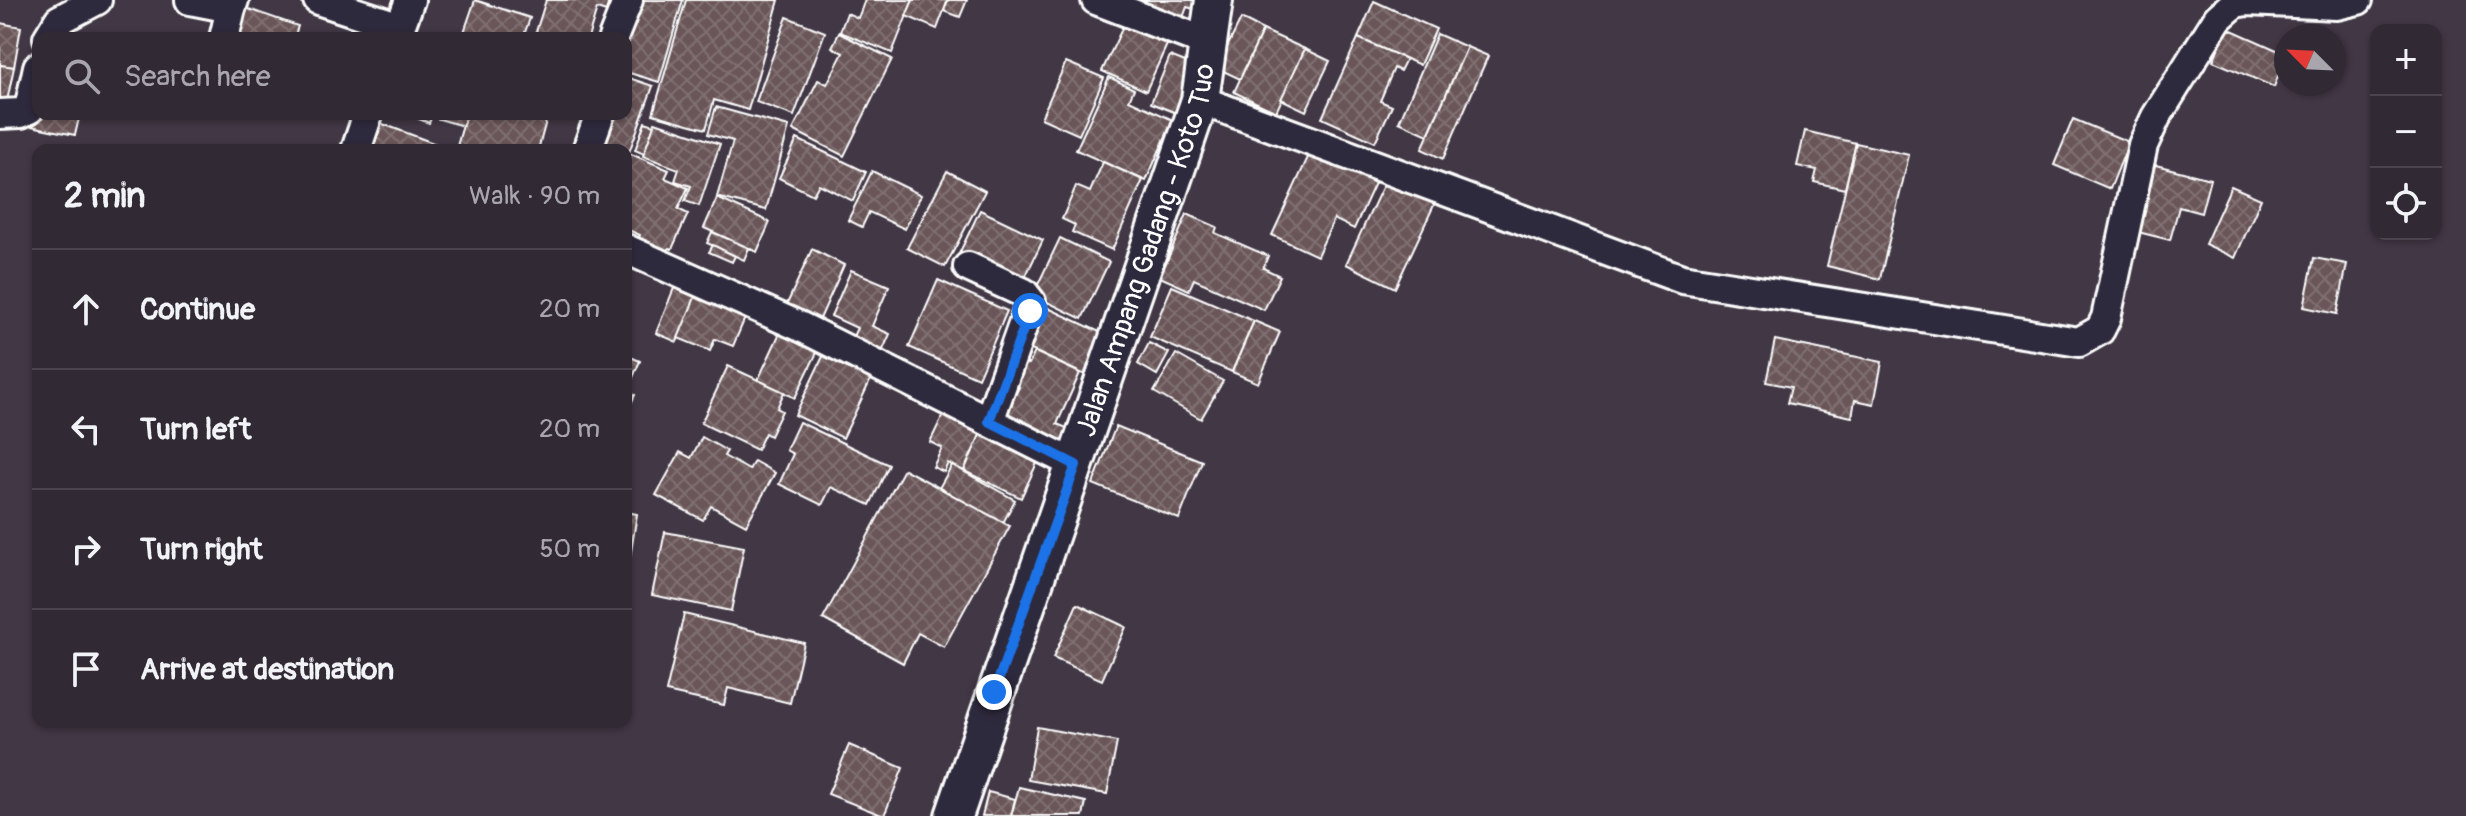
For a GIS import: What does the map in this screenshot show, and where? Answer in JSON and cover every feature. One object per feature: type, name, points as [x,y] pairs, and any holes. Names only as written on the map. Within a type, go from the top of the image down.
[{"type":"street","points":[[52,32],[59,20],[97,0]]},
{"type":"street","points":[[190,0],[232,4],[225,32]]},
{"type":"street","points":[[318,0],[396,32]]},
{"type":"street","points":[[398,32],[410,0]]},
{"type":"street","points":[[615,32],[628,0]]},
{"type":"street","points":[[1096,0],[1206,42]]},
{"type":"street","name":"Jalan Ampang Gadang - Koto Tuo","points":[[954,816],[1200,100],[1214,0]]},
{"type":"street","points":[[1200,100],[1682,279],[2079,342],[2100,330],[2106,318],[2143,145],[2156,117],[2218,18],[2235,3],[2247,1],[2337,5],[2358,0]]},
{"type":"street","points":[[0,114],[21,113],[29,109],[32,95]]},
{"type":"street","points":[[358,144],[366,120]]},
{"type":"street","points":[[589,144],[598,120]]},
{"type":"street","points":[[632,252],[799,326],[1076,465]]},
{"type":"street","points":[[968,267],[1024,293],[1031,302],[989,421]]},
{"type":"building","points":[[475,0],[530,18],[525,32],[464,32]]},
{"type":"building","points":[[546,0],[609,0],[606,12],[597,9],[590,32],[536,32]]},
{"type":"building","points":[[621,0],[683,0],[659,82],[632,74],[632,32],[623,32]]},
{"type":"building","points":[[686,0],[779,0],[748,110],[714,100],[706,129],[653,114]]},
{"type":"building","points":[[865,0],[913,0],[892,53],[840,32],[847,13],[858,18]]},
{"type":"building","points":[[913,0],[948,0],[937,29],[906,16]]},
{"type":"building","points":[[948,0],[967,0],[960,17],[944,11]]},
{"type":"building","points":[[1117,0],[1201,0],[1197,10],[1187,7],[1181,23]]},
{"type":"building","points":[[1374,1],[1436,29],[1420,65],[1358,38]]},
{"type":"building","points":[[243,7],[298,26],[296,32],[234,32]]},
{"type":"building","points":[[787,17],[825,32],[794,116],[756,102]]},
{"type":"building","points":[[1127,18],[1170,38],[1146,91],[1102,71]]},
{"type":"building","points":[[1241,19],[1263,30],[1240,79],[1217,68]]},
{"type":"building","points":[[0,23],[21,27],[14,67],[0,65]]},
{"type":"building","points":[[2227,28],[2274,49],[2274,87],[2213,61]]},
{"type":"building","points":[[1263,30],[1305,49],[1276,112],[1234,92]]},
{"type":"building","points":[[839,33],[892,59],[844,156],[793,130],[818,80],[827,84],[843,53],[832,47]]},
{"type":"building","points":[[1437,34],[1467,47],[1428,135],[1399,122]]},
{"type":"building","points":[[1358,38],[1406,59],[1400,71],[1394,68],[1380,101],[1392,106],[1375,142],[1322,118]]},
{"type":"building","points":[[1467,47],[1488,56],[1443,159],[1422,149]]},
{"type":"building","points":[[1305,49],[1330,61],[1306,111],[1281,99]]},
{"type":"building","points":[[1170,56],[1198,67],[1179,114],[1151,103]]},
{"type":"building","points":[[1066,62],[1104,78],[1079,135],[1041,118]]},
{"type":"building","points":[[0,65],[14,67],[4,116],[0,115]]},
{"type":"building","points":[[1109,77],[1134,89],[1129,100],[1173,120],[1146,181],[1076,150]]},
{"type":"building","points":[[632,79],[653,86],[632,144],[590,141],[598,120],[632,120]]},
{"type":"building","points":[[716,107],[789,127],[766,210],[717,197],[733,141],[708,134]]},
{"type":"building","points":[[2073,119],[2129,142],[2110,189],[2054,165]]},
{"type":"building","points":[[32,120],[79,120],[75,135],[31,126]]},
{"type":"building","points":[[443,120],[464,120],[463,126]]},
{"type":"building","points":[[464,120],[546,120],[540,144],[458,144]]},
{"type":"building","points":[[645,122],[654,125],[644,154],[635,150]]},
{"type":"building","points":[[655,122],[720,144],[699,206],[685,201],[691,186],[675,181],[679,169],[643,156]]},
{"type":"building","points":[[380,123],[436,144],[372,144]]},
{"type":"building","points":[[1805,131],[1856,143],[1845,189],[1814,182],[1817,170],[1797,166]]},
{"type":"building","points":[[797,139],[866,172],[853,201],[819,184],[813,195],[779,178]]},
{"type":"building","points":[[1856,143],[1909,155],[1880,279],[1827,266]]},
{"type":"building","points":[[1310,153],[1375,183],[1354,229],[1334,219],[1317,256],[1272,235]]},
{"type":"building","points":[[632,154],[669,170],[665,178],[688,188],[678,209],[688,214],[665,257],[636,243],[640,235],[632,232]]},
{"type":"building","points":[[1103,162],[1143,180],[1112,250],[1072,232],[1075,225],[1062,219],[1076,186],[1090,192]]},
{"type":"building","points":[[2148,163],[2210,179],[2201,213],[2179,207],[2170,240],[2130,230]]},
{"type":"building","points":[[872,171],[921,195],[905,229],[869,212],[862,227],[848,220]]},
{"type":"building","points":[[947,171],[985,191],[945,267],[907,248]]},
{"type":"building","points":[[1386,179],[1435,203],[1395,288],[1346,264]]},
{"type":"building","points":[[2231,186],[2261,199],[2235,258],[2205,244]]},
{"type":"building","points":[[717,198],[770,222],[757,252],[704,228]]},
{"type":"building","points":[[980,210],[1043,240],[1020,288],[957,258]]},
{"type":"building","points":[[1187,214],[1217,227],[1215,233],[1268,256],[1263,268],[1280,276],[1264,310],[1194,279],[1189,290],[1160,277]]},
{"type":"building","points":[[712,232],[749,248],[744,260],[707,243]]},
{"type":"building","points":[[1060,238],[1109,262],[1082,319],[1033,295]]},
{"type":"building","points":[[713,245],[735,256],[732,262],[709,252]]},
{"type":"building","points":[[812,249],[844,265],[820,319],[787,304]]},
{"type":"building","points":[[2314,258],[2347,264],[2337,314],[2304,307]]},
{"type":"building","points":[[851,270],[889,286],[872,326],[890,334],[879,359],[849,345],[857,328],[831,316]]},
{"type":"building","points":[[938,280],[1007,311],[978,378],[909,347]]},
{"type":"building","points":[[1172,286],[1254,321],[1232,372],[1150,337]]},
{"type":"building","points":[[674,288],[696,297],[677,342],[656,333]]},
{"type":"building","points":[[698,290],[748,311],[733,346],[715,339],[710,351],[678,338]]},
{"type":"building","points":[[1031,300],[1104,334],[1085,375],[1012,341]]},
{"type":"building","points":[[1254,321],[1280,332],[1258,383],[1232,372]]},
{"type":"building","points":[[784,324],[822,342],[795,398],[758,380]]},
{"type":"building","points":[[1775,340],[1882,362],[1874,404],[1855,400],[1852,417],[1787,403],[1791,387],[1766,382]]},
{"type":"building","points":[[1149,343],[1169,353],[1157,375],[1138,364]]},
{"type":"building","points":[[825,352],[873,375],[843,438],[795,415]]},
{"type":"building","points":[[1035,352],[1080,373],[1057,424],[1067,428],[1056,454],[1000,428],[1019,387],[1007,382],[1018,359],[1029,364]]},
{"type":"building","points":[[1176,354],[1223,381],[1201,419],[1154,392]]},
{"type":"building","points":[[632,358],[640,361],[632,379]]},
{"type":"building","points":[[728,366],[784,392],[777,408],[782,411],[770,436],[765,433],[757,450],[701,423]]},
{"type":"building","points":[[947,407],[985,424],[964,471],[948,463],[944,472],[933,467],[942,448],[930,442]]},
{"type":"building","points":[[799,422],[889,465],[870,505],[831,487],[822,505],[779,484],[793,454],[786,450]]},
{"type":"building","points":[[985,424],[1043,450],[1021,498],[964,471]]},
{"type":"building","points":[[1116,426],[1202,461],[1179,519],[1093,484]]},
{"type":"building","points":[[702,437],[727,451],[724,456],[749,470],[754,461],[775,473],[746,525],[711,506],[703,520],[656,495],[680,452],[691,458]]},
{"type":"building","points":[[952,465],[1015,500],[1003,523],[939,488]]},
{"type":"building","points":[[904,469],[1010,526],[944,647],[918,633],[903,663],[823,619]]},
{"type":"building","points":[[632,513],[637,514],[632,545]]},
{"type":"building","points":[[665,532],[744,547],[731,611],[652,595]]},
{"type":"building","points":[[1077,604],[1126,627],[1102,680],[1053,658]]},
{"type":"building","points":[[684,614],[804,643],[790,703],[728,688],[724,705],[666,692]]},
{"type":"building","points":[[1037,727],[1117,742],[1107,794],[1028,780]]},
{"type":"building","points":[[849,745],[903,768],[884,816],[828,794]]},
{"type":"building","points":[[1019,787],[1086,802],[1083,816],[1011,816]]},
{"type":"building","points":[[988,792],[1015,799],[1011,816],[982,816]]},
{"type":"route","points":[[994,692],[1076,465],[989,421],[1030,311]]}]
